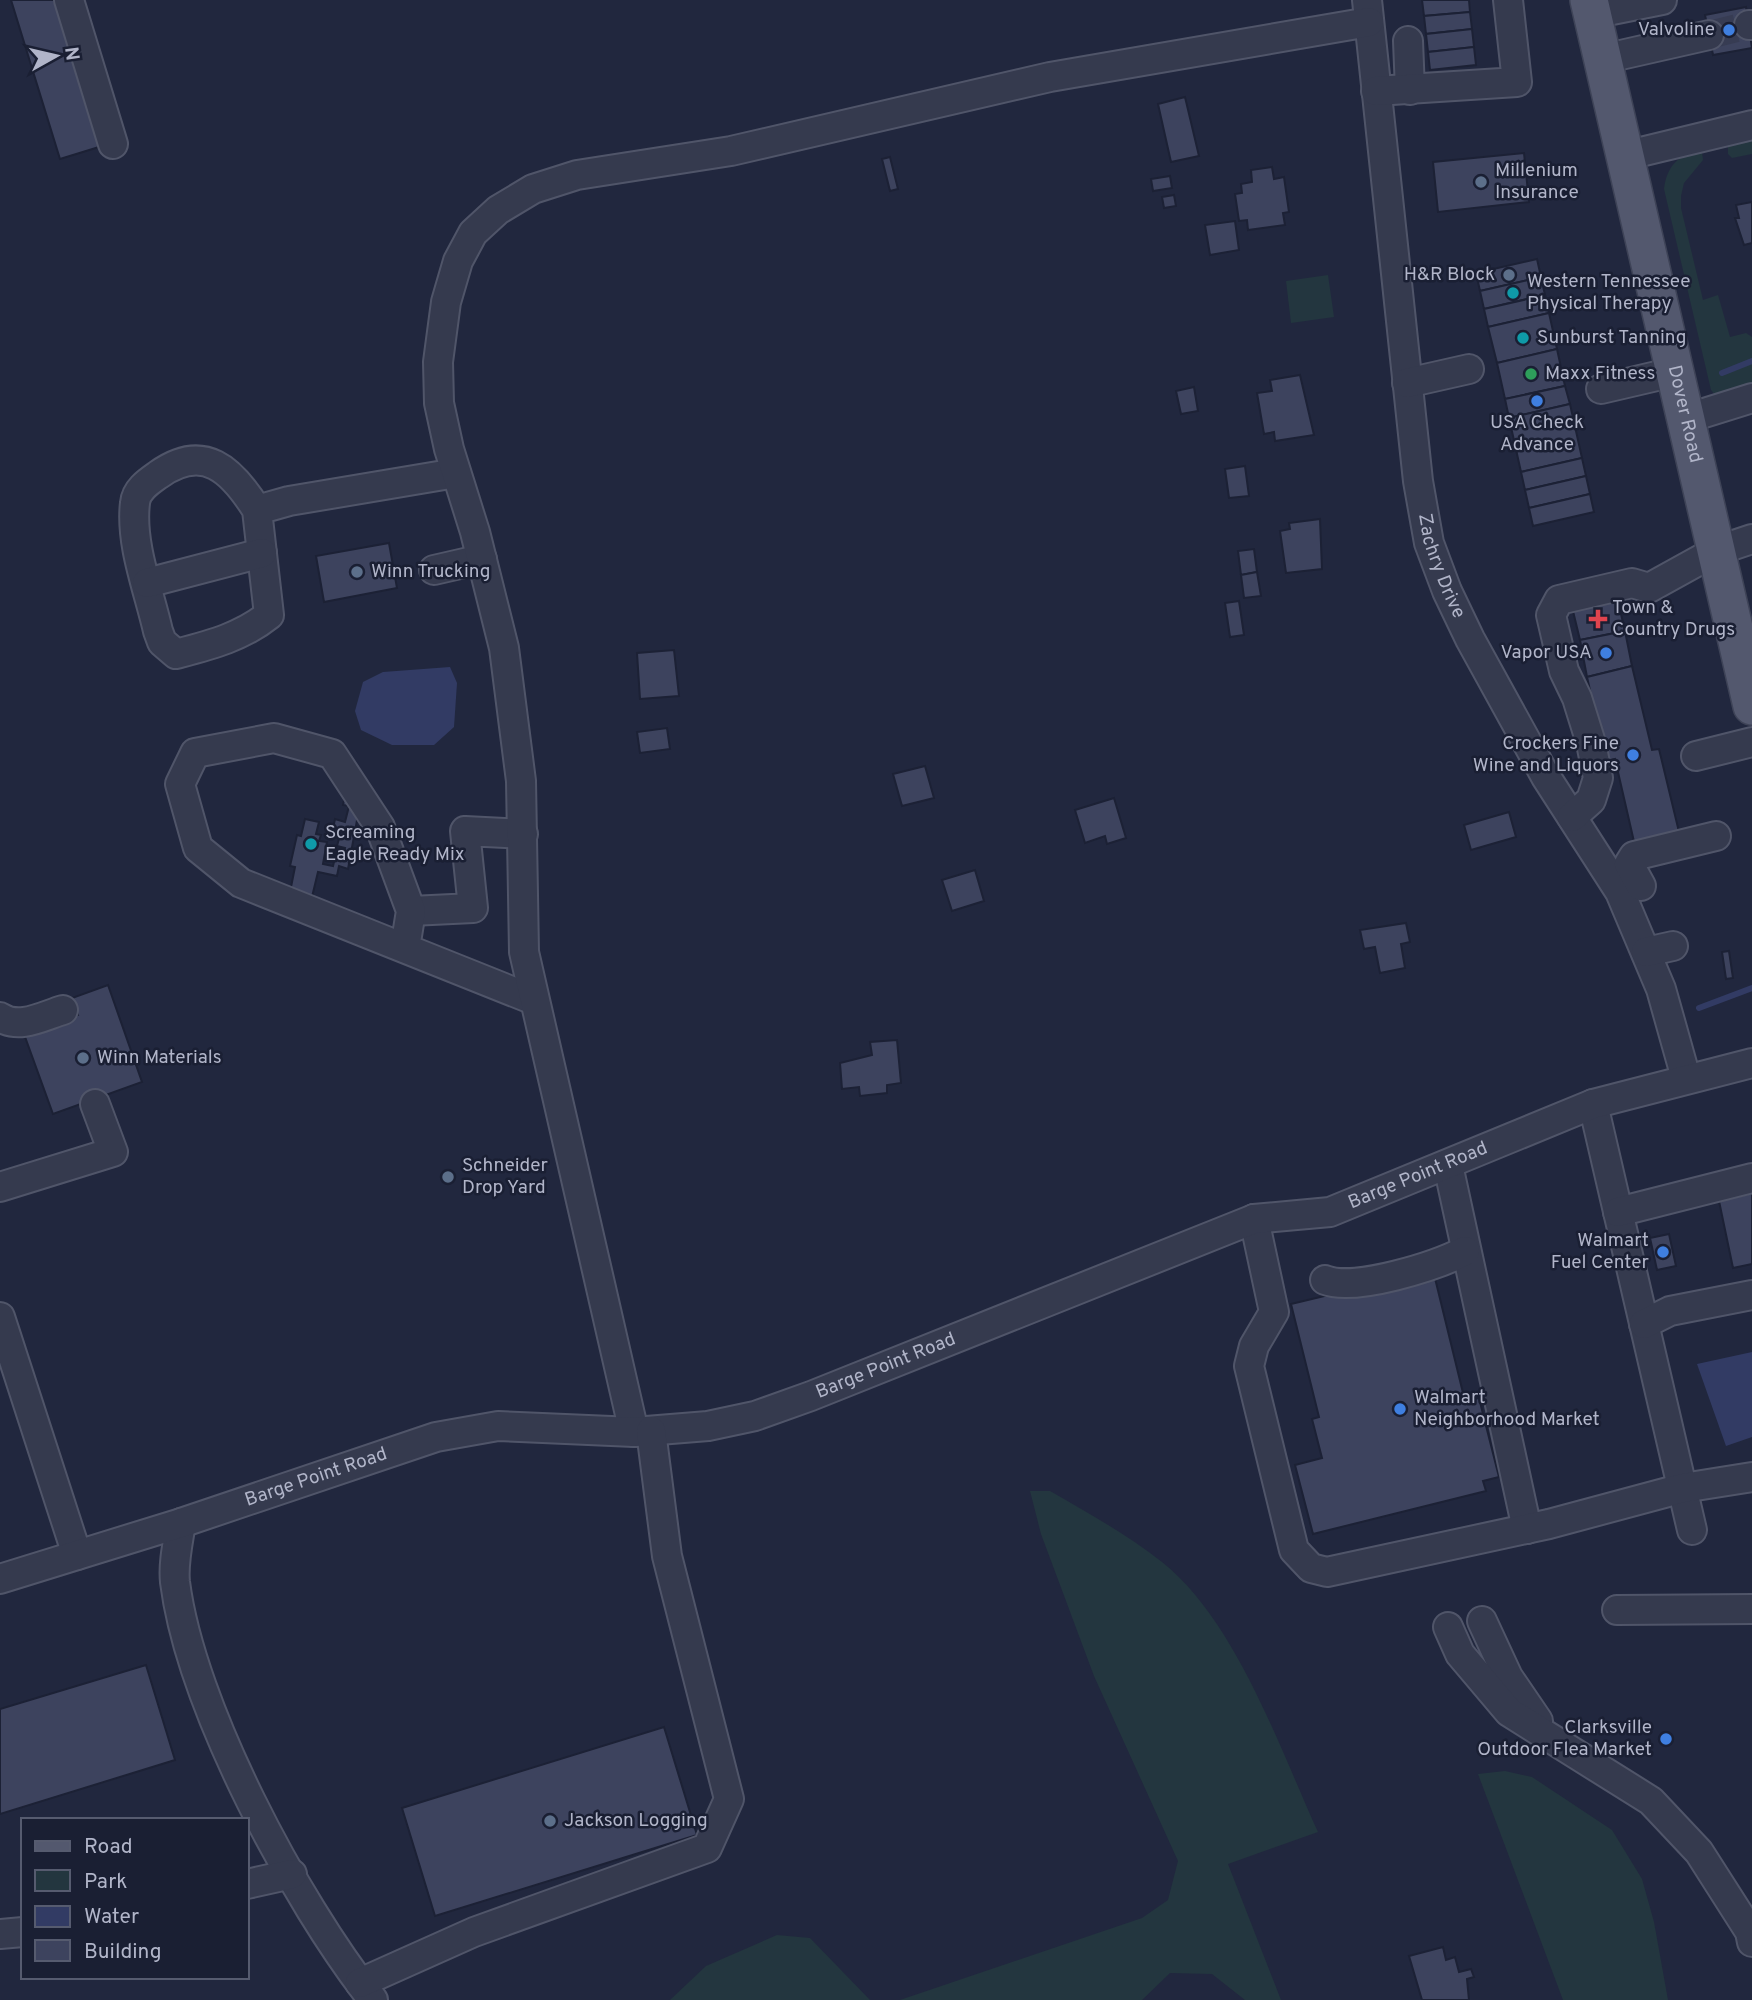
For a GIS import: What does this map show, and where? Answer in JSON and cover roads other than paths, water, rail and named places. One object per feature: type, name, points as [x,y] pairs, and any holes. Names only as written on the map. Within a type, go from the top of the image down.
[{"type":"main road","name":"Dover Road","points":[[1590,7],[1752,706]]},
{"type":"street","points":[[69,0],[113,144]]},
{"type":"street","points":[[1376,92],[1517,82],[1508,0]]},
{"type":"street","points":[[1590,7],[1662,0]]},
{"type":"street","points":[[181,1523],[175,1580],[199,1676],[224,1740],[292,1874],[367,1992],[474,1932],[707,1849],[730,1799],[667,1556],[642,1431],[524,952],[522,781],[513,703],[504,648],[439,403],[439,362],[446,302],[458,261],[473,233],[498,210],[533,189],[577,175],[731,151],[824,132],[1050,77],[1368,11]]},
{"type":"street","name":"Zachry Drive","points":[[1368,11],[1418,481],[1429,543],[1470,639],[1546,778],[1660,949],[1661,989],[1686,1079]]},
{"type":"street","points":[[1408,41],[1410,90]]},
{"type":"street","points":[[1602,59],[1672,50],[1710,41]]},
{"type":"street","points":[[1624,156],[1752,125]]},
{"type":"street","points":[[1407,383],[1469,369]]},
{"type":"street","points":[[1601,389],[1674,372]]},
{"type":"street","points":[[1685,419],[1752,398]]},
{"type":"street","points":[[192,459],[219,465],[239,482],[257,510],[269,615],[254,627],[219,643],[176,654],[162,642],[133,524],[135,499],[144,485],[172,465],[192,459]]},
{"type":"street","points":[[257,510],[289,501],[456,473]]},
{"type":"street","points":[[1572,817],[1591,800],[1598,778],[1591,743],[1577,698],[1564,671],[1553,625],[1551,615],[1559,600],[1632,583],[1649,588],[1716,551],[1752,539]]},
{"type":"street","points":[[147,583],[262,553]]},
{"type":"street","points":[[434,570],[482,559]]},
{"type":"street","points":[[405,948],[411,911],[380,827],[332,754],[274,738],[195,753],[180,784],[198,848],[241,883],[534,1000]]},
{"type":"street","points":[[1696,756],[1752,742]]},
{"type":"street","points":[[411,911],[472,908],[465,831],[523,834]]},
{"type":"street","points":[[1641,886],[1629,864],[1634,856],[1716,836]]},
{"type":"street","points":[[0,1017],[8,1023],[23,1023],[63,1010]]},
{"type":"street","name":"Barge Point Road","points":[[0,1578],[181,1523],[436,1437],[498,1426],[642,1431],[708,1426],[755,1416],[1254,1219],[1330,1212],[1592,1104],[1752,1063]]},
{"type":"street","points":[[0,1187],[113,1152],[95,1104]]},
{"type":"street","points":[[1592,1104],[1692,1530]]},
{"type":"street","points":[[1448,1165],[1527,1529]]},
{"type":"street","points":[[1618,1212],[1752,1178]]},
{"type":"street","points":[[1254,1219],[1274,1312],[1254,1346],[1249,1366],[1294,1550],[1311,1568],[1327,1572],[1527,1529],[1683,1488],[1752,1477]]},
{"type":"street","points":[[1325,1280],[1344,1285],[1438,1265],[1465,1251]]},
{"type":"street","points":[[1644,1324],[1670,1311],[1752,1295]]},
{"type":"street","points":[[0,1317],[77,1555]]},
{"type":"street","points":[[1617,1611],[1752,1609]]},
{"type":"street","points":[[1482,1621],[1513,1686],[1550,1737]]},
{"type":"street","points":[[1448,1627],[1460,1654],[1509,1712],[1651,1801],[1699,1852],[1751,1935]]},
{"type":"street","points":[[248,1884],[292,1874]]},
{"type":"street","points":[[0,1934],[21,1932]]},
{"type":"water","points":[[450,667],[457,683],[454,727],[434,745],[392,745],[361,730],[355,711],[363,682],[383,672]]},
{"type":"water","points":[[1752,1352],[1752,1437],[1726,1446],[1697,1364]]},
{"type":"waterway","points":[[1722,373],[1752,361]]},
{"type":"waterway","points":[[1699,1008],[1752,988]]},
{"type":"tunnel","points":[[1709,35],[1749,25]]},
{"type":"place","name":"Valvoline","points":[[1729,30]]},
{"type":"place","name":"Millenium Insurance","points":[[1481,182]]},
{"type":"place","name":"H&R Block","points":[[1509,275]]},
{"type":"place","name":"Western Tennessee Physical Therapy","points":[[1513,293]]},
{"type":"place","name":"Sunburst Tanning","points":[[1523,338]]},
{"type":"place","name":"Maxx Fitness","points":[[1531,374]]},
{"type":"place","name":"USA Check Advance","points":[[1537,401]]},
{"type":"place","name":"Winn Trucking","points":[[357,572]]},
{"type":"place","name":"Town & Country Drugs","points":[[1598,619]]},
{"type":"place","name":"Vapor USA","points":[[1606,653]]},
{"type":"place","name":"Crockers Fine Wine and Liquors","points":[[1633,755]]},
{"type":"place","name":"Screaming Eagle Ready Mix","points":[[311,844]]},
{"type":"place","name":"Winn Materials","points":[[83,1058]]},
{"type":"place","name":"Schneider Drop Yard","points":[[448,1177]]},
{"type":"place","name":"Walmart Fuel Center","points":[[1663,1252]]},
{"type":"place","name":"Walmart Neighborhood Market","points":[[1400,1409]]},
{"type":"place","name":"Clarksville Outdoor Flea Market","points":[[1666,1739]]},
{"type":"place","name":"Jackson Logging","points":[[550,1821]]}]
